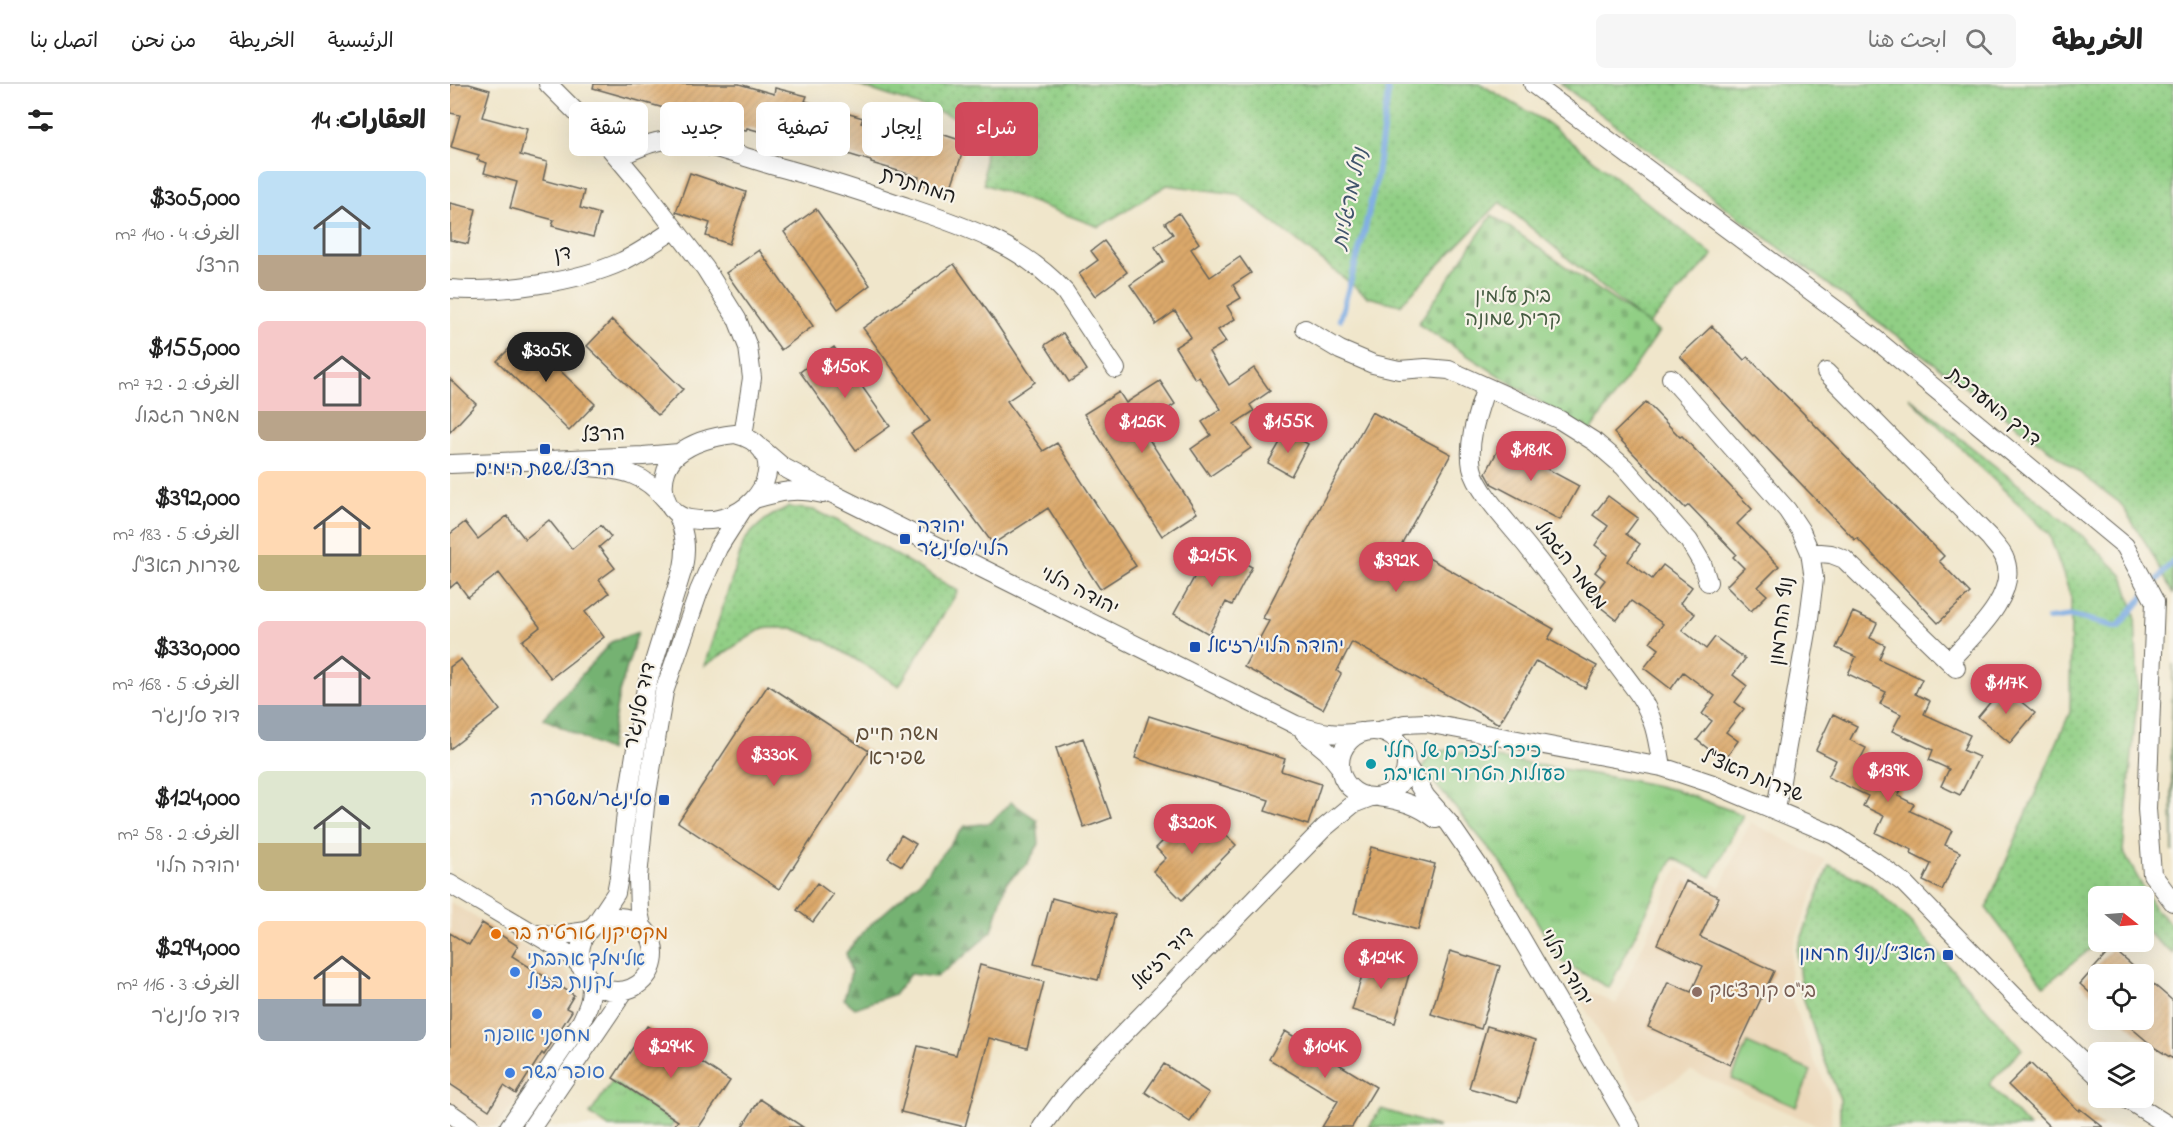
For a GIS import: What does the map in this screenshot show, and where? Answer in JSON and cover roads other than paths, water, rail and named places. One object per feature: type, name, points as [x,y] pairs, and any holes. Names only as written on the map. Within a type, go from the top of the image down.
[{"type":"street","points":[[548,84],[618,157],[705,268],[737,319],[748,347],[752,378],[743,436]]},
{"type":"street","name":"דרך המערכת","points":[[1533,84],[1874,339],[2126,546],[2155,602],[2147,809],[2152,874],[2173,902]]},
{"type":"street","name":"המחתרת","points":[[618,157],[650,143],[672,140],[702,145],[830,181],[957,224],[1001,243],[1041,269],[1065,292],[1116,369]]},
{"type":"street","name":"דן","points":[[450,289],[519,287],[578,276],[623,261],[675,229]]},
{"type":"street","points":[[1305,329],[1340,350],[1373,364],[1399,370],[1426,368],[1449,370],[1560,420],[1595,442],[1624,467],[1689,541],[1702,563],[1708,582]]},
{"type":"street","points":[[1810,552],[1831,554],[1844,560],[1953,665],[2001,600],[2007,576],[2004,558],[1990,538],[1826,372]]},
{"type":"street","name":"נוף החרמון","points":[[1671,378],[1787,510],[1801,531],[1810,552],[1814,579],[1808,626],[1776,809]]},
{"type":"street","name":"משמר הגבול","points":[[1486,387],[1474,427],[1472,449],[1472,468],[1479,485],[1530,549],[1651,712],[1662,767]]},
{"type":"street","points":[[735,434],[754,442],[762,449],[766,457],[766,480],[749,504],[728,517],[710,520],[672,509],[664,481],[667,469],[679,453],[723,435],[735,434]]},
{"type":"street","name":"יהודה הלוי","points":[[762,449],[783,467],[1296,725],[1339,735],[1371,731]]},
{"type":"street","name":"הרצל","points":[[450,464],[679,453]]},
{"type":"street","name":"הרצל","points":[[528,462],[610,469],[637,476],[652,484],[672,509]]},
{"type":"street","name":"יהודה הלוי","points":[[749,504],[786,490],[806,490],[843,498]]},
{"type":"street","name":"דוד סלינג'ר","points":[[642,927],[638,877],[648,787],[664,692],[699,591],[718,548],[749,504]]},
{"type":"street","name":"דוד סלינג'ר","points":[[592,927],[616,893],[627,803],[646,688],[686,553],[686,538],[672,509]]},
{"type":"street","name":"שדרות האצ\"ל","points":[[1371,731],[1417,722],[1662,767],[1713,784],[1834,835],[1904,883],[2020,1002],[2088,1067]]},
{"type":"street","name":"יהודה הלוי","points":[[1296,725],[1327,750],[1342,772]]},
{"type":"street","points":[[1406,760],[1401,744],[1394,736],[1371,731],[1353,737],[1345,745],[1341,755],[1342,772],[1356,792],[1375,797],[1389,793],[1404,777],[1412,738],[1430,727],[1439,725]]},
{"type":"street","name":"יהודה הלוי","points":[[1406,760],[1426,797],[1457,834],[1482,871],[1631,1127]]},
{"type":"street","name":"דוד רזיאל","points":[[1324,828],[1341,791],[1342,772]]},
{"type":"street","name":"יהודה הלוי","points":[[1375,797],[1403,800],[1423,809],[1457,834]]},
{"type":"street","name":"דוד רזיאל","points":[[1042,1127],[1065,1096],[1093,1065],[1324,828],[1353,804],[1375,797]]},
{"type":"street","points":[[450,884],[572,956],[586,974],[603,989],[615,991],[636,986],[645,978],[653,965],[653,947],[649,935],[630,919],[614,916],[592,927],[551,936],[534,933]]},
{"type":"street","points":[[509,1127],[589,1007],[592,993],[580,954],[582,941],[592,927]]},
{"type":"street","points":[[532,1127],[625,990]]},
{"type":"street","points":[[2141,1108],[2171,1127]]},
{"type":"street","points":[[450,1113],[470,1127]]},
{"type":"waterway","name":"נחל מרגליות","points":[[1340,319],[1364,233],[1377,175],[1388,93],[1386,84]]},
{"type":"waterway","points":[[2048,619],[2073,616],[2118,627],[2173,561]]},
{"type":"place","name":"הרצל/ששת הימים","points":[[545,449]]},
{"type":"place","name":"יהודה הלוי/סלינג׳ר","points":[[905,539]]},
{"type":"place","name":"יהודה הלוי/רזיאל","points":[[1195,647]]},
{"type":"place","name":"כיכר לזכרם של חללי פעולות הטרור והאיבה","points":[[1371,764]]},
{"type":"place","name":"סלינגר/משטרה","points":[[664,800]]},
{"type":"place","name":"מקסיקנו טורטיה בר","points":[[496,934]]},
{"type":"place","name":"האצ״ל/נוף חרמון","points":[[1948,955]]},
{"type":"place","name":"אלימלך אהבתי לקנות בזול","points":[[515,972]]},
{"type":"place","name":"בי''ס קורצ'אק","points":[[1697,992]]},
{"type":"place","name":"מחסני אופנה","points":[[537,1014]]},
{"type":"place","name":"סופר בשר","points":[[510,1073]]},
{"type":"district","name":"משה חיים שפירא","points":[[897,747]]},
{"type":"park label","name":"בית עלמין קרית שמונה","points":[[1513,308]]}]
